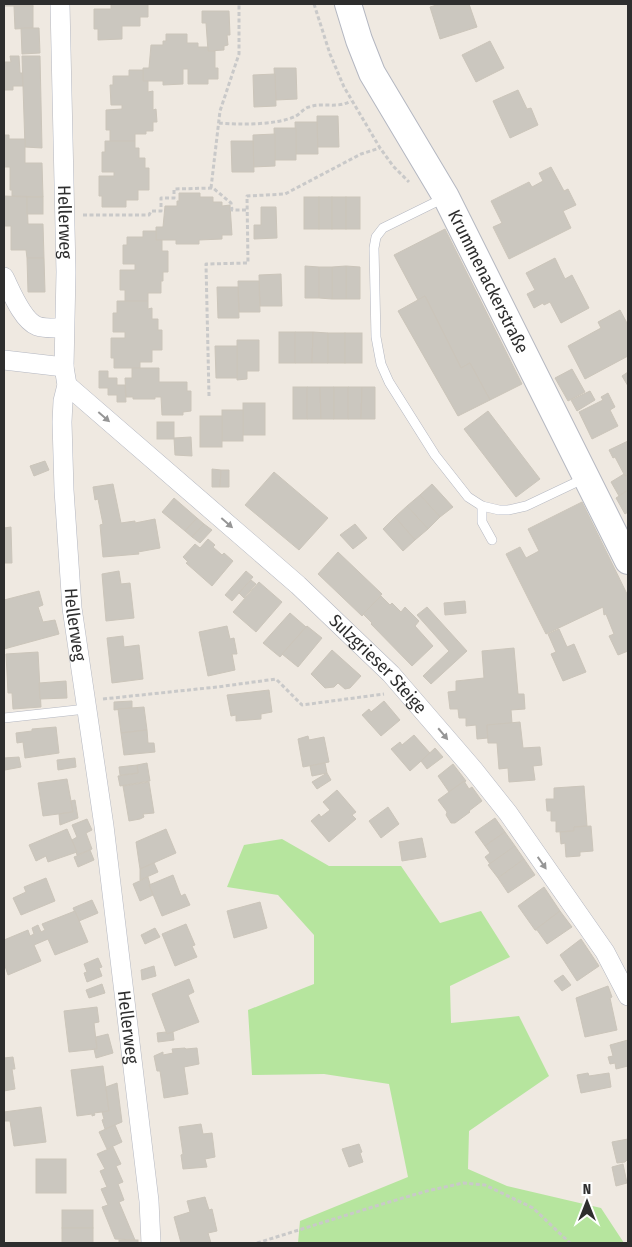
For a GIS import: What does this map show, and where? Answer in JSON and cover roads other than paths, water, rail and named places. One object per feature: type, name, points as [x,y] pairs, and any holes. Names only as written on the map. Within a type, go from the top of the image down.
[{"type":"main road","name":"Krummenackerstraße","points":[[348,4],[372,73],[628,561]]},
{"type":"street","name":"Hellerweg","points":[[60,4],[65,215],[64,328],[66,376],[62,422],[71,599],[104,826],[147,1183],[151,1243]]},
{"type":"street","points":[[4,277],[23,313],[30,322],[42,327],[64,328]]},
{"type":"street","points":[[4,360],[66,376]]},
{"type":"street","name":"Sulzgrieser Steige","points":[[66,376],[310,596],[406,690],[508,813],[605,952],[628,996]]},
{"type":"lane","points":[[440,200],[388,224],[376,237],[374,248],[377,346],[381,364],[389,382],[435,455],[468,497],[482,506],[499,510],[518,508],[586,478]]},
{"type":"lane","points":[[482,506],[482,522],[492,540]]},
{"type":"lane","points":[[4,718],[85,705]]}]
